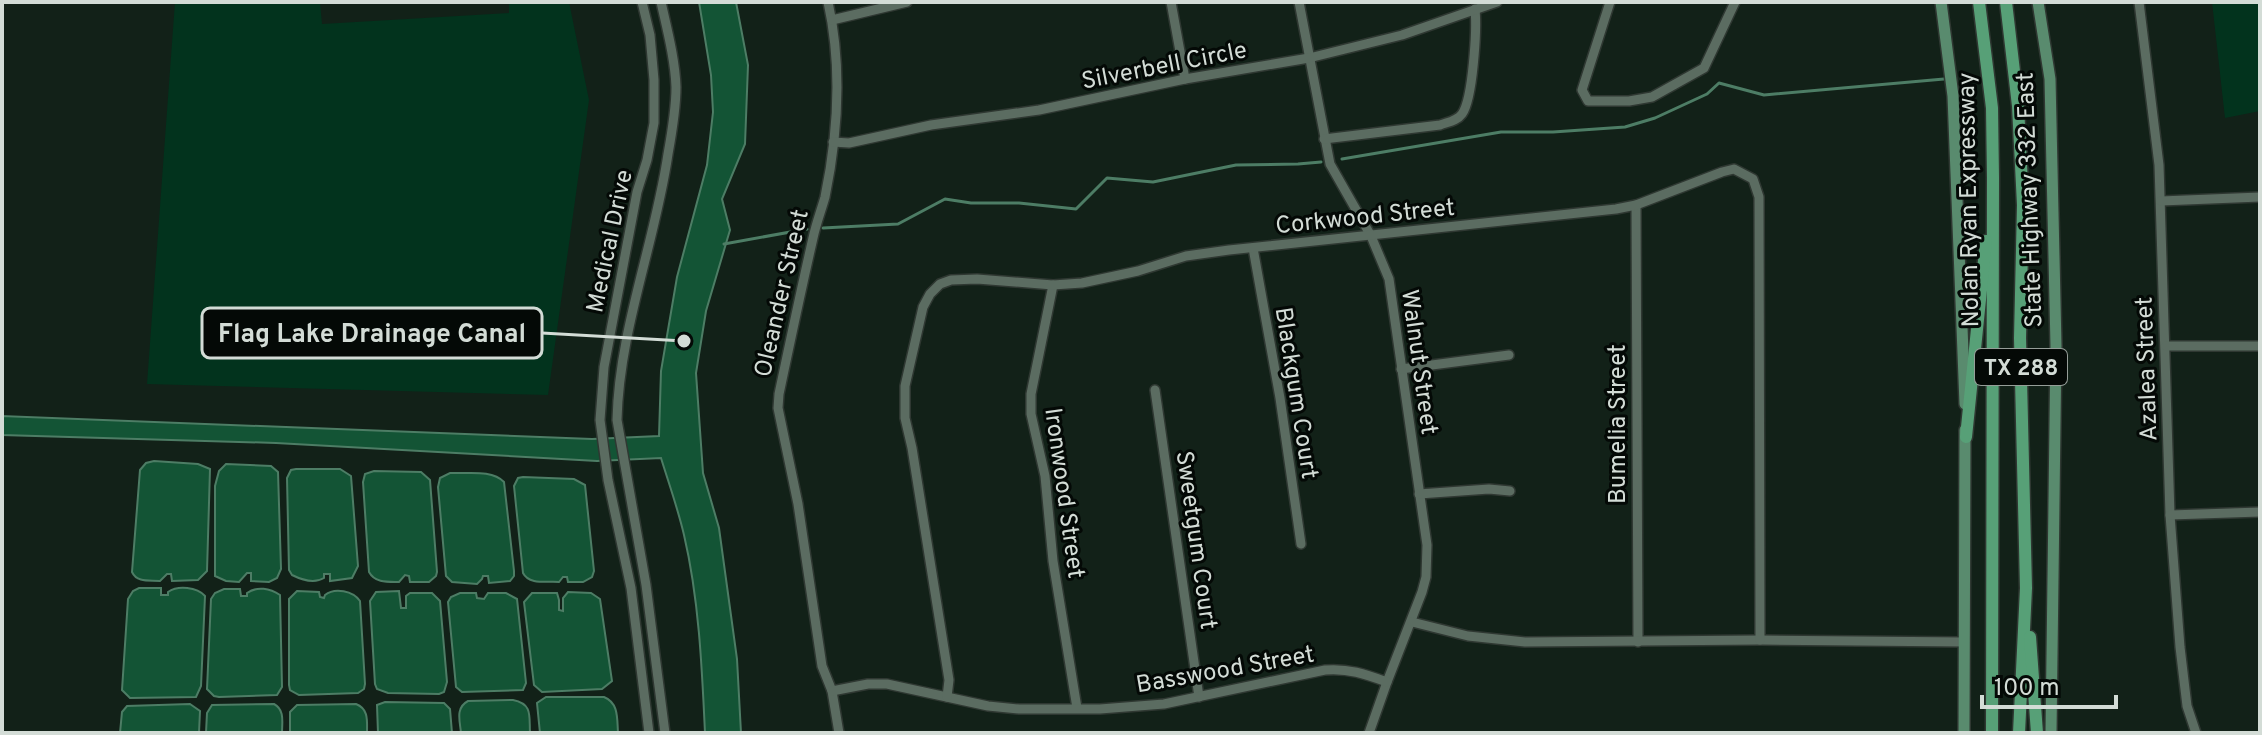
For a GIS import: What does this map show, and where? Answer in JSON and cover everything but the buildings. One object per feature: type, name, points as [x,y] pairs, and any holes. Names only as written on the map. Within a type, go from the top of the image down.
[{"type":"highway","name":"Nolan Ryan Expressway","points":[[1979,2],[1992,108],[1992,733]]},
{"type":"highway","name":"Nolan Ryan Expressway","points":[[2006,2],[2018,106],[2023,205],[2020,338],[2026,588],[2019,733]]},
{"type":"highway","points":[[1966,437],[1993,178]]},
{"type":"highway","points":[[2026,588],[2037,733]]},
{"type":"main road","points":[[1941,2],[1953,96],[1966,437],[1964,733]]},
{"type":"main road","name":"State Highway 332 East","points":[[2038,2],[2050,79],[2056,346],[2051,733]]},
{"type":"street","name":"Medical Drive","points":[[642,2],[650,35],[654,123],[637,192],[604,367],[601,430],[631,588],[649,733]]},
{"type":"street","name":"Medical Drive","points":[[661,2],[676,86],[674,112],[665,177],[627,343],[618,397],[618,428],[646,585],[665,733]]},
{"type":"street","name":"Oleander Street","points":[[828,2],[836,67],[833,142],[825,197],[807,263],[778,408],[798,504],[822,666],[832,691],[839,733]]},
{"type":"street","points":[[832,20],[907,2]]},
{"type":"street","points":[[1171,2],[1185,79]]},
{"type":"street","name":"Walnut Street","points":[[1299,2],[1330,164],[1371,236],[1389,279],[1427,545],[1426,577],[1369,733]]},
{"type":"street","name":"Silverbell Circle","points":[[833,142],[849,143],[931,125],[1039,110],[1185,79],[1309,58],[1402,35],[1497,2]]},
{"type":"street","points":[[1610,2],[1582,90],[1588,101],[1629,101],[1652,97],[1704,68],[1735,2]]},
{"type":"street","name":"Azalea Street","points":[[2139,2],[2156,133],[2161,201],[2170,515],[2180,647],[2187,706],[2196,733]]},
{"type":"street","points":[[1324,139],[1440,125],[1455,120],[1464,112],[1468,94],[1477,29],[1475,9]]},
{"type":"street","name":"Corkwood Street","points":[[947,697],[949,680],[905,418],[905,386],[923,307],[940,284],[951,280],[977,279],[1053,285],[1082,283],[1186,256],[1636,205],[1734,169],[1753,179],[1757,188],[1760,640]]},
{"type":"street","points":[[2161,201],[2260,197]]},
{"type":"street","name":"Bumelia Street","points":[[1636,205],[1638,642]]},
{"type":"street","name":"Blackgum Court","points":[[1253,248],[1280,398],[1301,544]]},
{"type":"street","name":"Ironwood Street","points":[[1053,285],[1031,394],[1031,414],[1045,476],[1053,561],[1077,708]]},
{"type":"street","points":[[2166,346],[2260,346]]},
{"type":"street","points":[[1401,369],[1509,355]]},
{"type":"street","name":"Sweetgum Court","points":[[1155,390],[1199,697]]},
{"type":"street","points":[[609,484],[626,480]]},
{"type":"street","points":[[1419,494],[1489,489],[1510,491]]},
{"type":"street","points":[[2170,515],[2260,512]]},
{"type":"street","points":[[1412,622],[1493,640],[1525,642],[1964,642]]},
{"type":"street","name":"Basswood Street","points":[[832,691],[887,684],[1004,707],[1100,709],[1164,704],[1325,670],[1359,671],[1387,682]]},
{"type":"shaded area","points":[[175,2],[320,2],[322,24],[509,13],[509,2],[569,2],[589,100],[548,395],[147,384]]},
{"type":"shaded area","points":[[699,2],[736,2],[748,65],[745,144],[722,199],[730,230],[706,311],[696,373],[703,473],[719,528],[737,659],[741,733],[705,733],[701,659],[689,559],[661,458],[597,461],[276,443],[2,435],[2,416],[592,439],[659,436],[661,371],[677,277],[707,165],[713,112],[711,75]]},
{"type":"shaded area","points":[[2212,2],[2260,2],[2260,111],[2225,118]]},
{"type":"shaded area","points":[[146,463],[198,464],[210,469],[207,571],[198,580],[172,581],[171,574],[167,574],[160,581],[144,580],[132,572],[140,470]]},
{"type":"shaded area","points":[[226,464],[271,466],[278,472],[281,569],[277,578],[269,582],[251,581],[251,573],[239,582],[215,576],[215,486],[219,471]]},
{"type":"shaded area","points":[[340,469],[351,476],[358,566],[352,578],[330,581],[330,574],[324,574],[320,580],[308,581],[292,575],[289,570],[287,478],[291,470]]},
{"type":"shaded area","points":[[374,471],[421,472],[430,480],[437,572],[429,582],[410,582],[409,576],[405,575],[399,582],[382,581],[369,572],[363,482],[365,474]]},
{"type":"shaded area","points":[[450,473],[493,475],[504,482],[514,571],[510,581],[489,583],[488,576],[483,576],[477,584],[452,582],[446,576],[438,487],[440,478]]},
{"type":"shaded area","points":[[518,478],[574,479],[585,485],[594,571],[592,577],[583,582],[568,582],[567,577],[563,577],[559,582],[539,582],[523,573],[514,486]]},
{"type":"shaded area","points":[[139,588],[161,588],[161,595],[168,595],[177,588],[187,588],[205,596],[201,686],[196,697],[130,698],[122,690],[128,599]]},
{"type":"shaded area","points":[[224,589],[240,589],[241,596],[259,589],[268,589],[280,595],[282,687],[277,695],[219,697],[207,689],[211,599]]},
{"type":"shaded area","points":[[297,591],[319,592],[320,597],[324,598],[334,591],[344,591],[360,601],[365,684],[358,693],[299,695],[290,690],[289,599]]},
{"type":"shaded area","points":[[399,591],[401,608],[406,608],[406,596],[410,593],[432,593],[440,601],[447,682],[444,692],[388,693],[377,689],[370,601],[376,592]]},
{"type":"shaded area","points":[[568,592],[591,593],[600,599],[612,681],[602,689],[542,692],[534,685],[524,602],[532,593],[557,593],[559,610],[563,611],[563,598]]},
{"type":"shaded area","points":[[460,593],[476,593],[477,598],[484,599],[488,593],[506,593],[517,599],[526,683],[523,690],[462,692],[456,687],[448,602]]},
{"type":"shaded area","points":[[546,697],[604,697],[615,707],[618,733],[540,733],[537,703]]},
{"type":"shaded area","points":[[513,700],[527,708],[530,733],[461,733],[460,711],[468,701]]},
{"type":"shaded area","points":[[385,702],[444,703],[450,709],[452,733],[378,733],[377,705]]},
{"type":"shaded area","points":[[190,704],[200,711],[199,733],[120,733],[122,712],[127,706]]},
{"type":"shaded area","points":[[274,704],[281,713],[282,733],[206,733],[207,713],[212,705]]},
{"type":"shaded area","points":[[356,704],[365,712],[367,733],[290,733],[290,712],[297,705]]},
{"type":"waterway","points":[[1342,159],[1501,132],[1625,127],[1655,118],[1707,94],[1719,83],[1764,95],[1944,79]]},
{"type":"waterway","points":[[823,228],[898,224],[945,199],[1076,209],[1107,178],[1153,182],[1236,165],[1321,162]]},
{"type":"waterway","points":[[724,244],[807,229]]},
{"type":"place","name":"Flag Lake Drainage Canal","points":[[684,341]]}]
